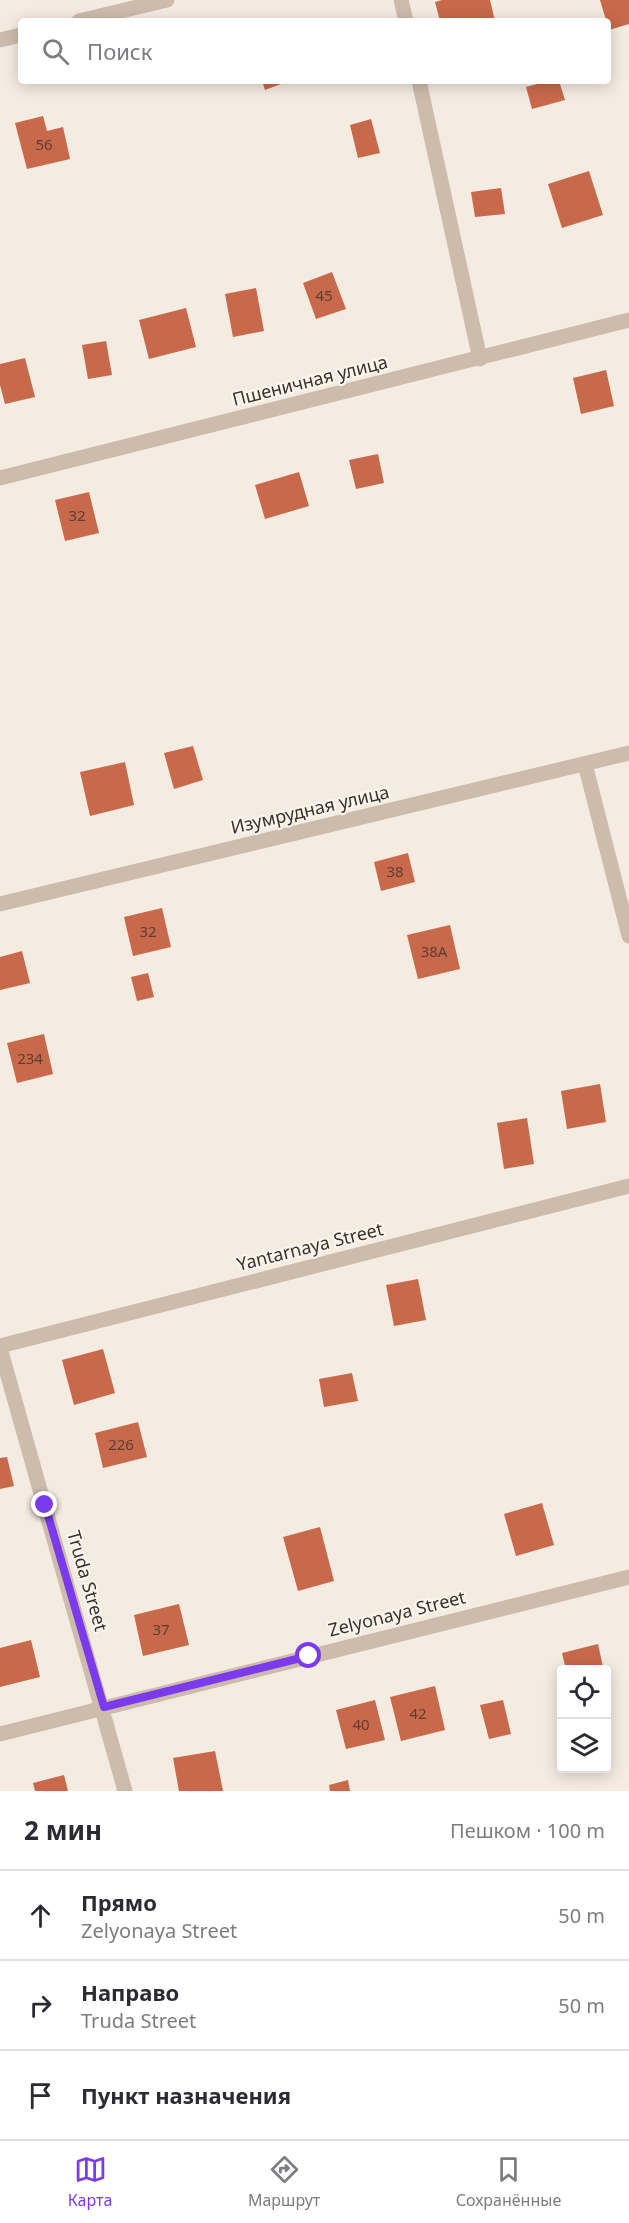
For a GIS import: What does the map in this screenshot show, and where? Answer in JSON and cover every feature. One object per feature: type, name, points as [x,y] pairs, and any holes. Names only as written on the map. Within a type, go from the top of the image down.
[{"type":"street","points":[[92,18],[167,0]]},
{"type":"street","points":[[401,0],[405,18]]},
{"type":"street","points":[[0,40],[18,36]]},
{"type":"street","points":[[420,84],[480,359]]},
{"type":"street","name":"Пшеничная улица","points":[[0,478],[629,320]]},
{"type":"street","name":"Изумрудная улица","points":[[0,904],[629,753]]},
{"type":"street","points":[[585,764],[629,936]]},
{"type":"street","name":"Yantarnaya Street","points":[[0,1347],[629,1186]]},
{"type":"street","name":"Truda Street","points":[[0,1347],[104,1707],[125,1791]]},
{"type":"street","name":"Zelyonaya Street","points":[[0,1734],[629,1577]]},
{"type":"building","points":[[490,0],[494,18],[439,18],[435,2]]},
{"type":"building","points":[[600,0],[629,0],[629,24],[611,29],[611,18],[605,18]]},
{"type":"building","points":[[263,84],[281,84],[265,90]]},
{"type":"building","points":[[537,84],[560,84],[565,100],[532,109],[526,87]]},
{"type":"building","points":[[43,116],[47,131],[63,127],[70,159],[27,169],[15,123]]},
{"type":"building","points":[[371,119],[380,153],[358,158],[350,125]]},
{"type":"building","points":[[589,171],[603,215],[562,228],[548,184]]},
{"type":"building","points":[[501,188],[505,214],[475,217],[471,192]]},
{"type":"building","points":[[332,272],[346,309],[316,319],[303,283]]},
{"type":"building","points":[[256,288],[264,331],[233,337],[225,294]]},
{"type":"building","points":[[186,308],[196,347],[149,359],[139,320]]},
{"type":"building","points":[[106,341],[112,375],[88,379],[82,345]]},
{"type":"building","points":[[25,358],[35,397],[5,404],[0,385],[0,364]]},
{"type":"building","points":[[606,370],[614,406],[581,414],[573,378]]},
{"type":"building","points":[[378,454],[384,483],[356,489],[349,460]]},
{"type":"building","points":[[299,472],[309,506],[265,519],[255,485]]},
{"type":"building","points":[[89,492],[99,533],[65,541],[55,500]]},
{"type":"building","points":[[193,746],[203,780],[174,789],[164,753]]},
{"type":"building","points":[[125,762],[134,805],[90,816],[80,772]]},
{"type":"building","points":[[408,853],[415,882],[381,891],[374,862]]},
{"type":"building","points":[[162,908],[171,947],[133,956],[124,917]]},
{"type":"building","points":[[450,925],[460,969],[418,979],[407,935]]},
{"type":"building","points":[[22,951],[30,983],[0,990],[0,957]]},
{"type":"building","points":[[148,973],[154,997],[137,1001],[131,977]]},
{"type":"building","points":[[44,1034],[53,1074],[17,1083],[7,1043]]},
{"type":"building","points":[[600,1084],[606,1122],[567,1129],[561,1091]]},
{"type":"building","points":[[527,1118],[534,1164],[504,1169],[497,1123]]},
{"type":"building","points":[[418,1279],[426,1320],[394,1326],[386,1285]]},
{"type":"building","points":[[103,1349],[115,1393],[74,1405],[62,1360]]},
{"type":"building","points":[[352,1373],[358,1401],[324,1407],[319,1379]]},
{"type":"building","points":[[138,1422],[147,1457],[103,1468],[95,1433]]},
{"type":"building","points":[[7,1457],[14,1486],[0,1489],[0,1458]]},
{"type":"building","points":[[542,1503],[554,1545],[516,1556],[504,1514]]},
{"type":"building","points":[[320,1527],[334,1581],[298,1591],[283,1537]]},
{"type":"building","points":[[179,1604],[189,1645],[143,1656],[134,1615]]},
{"type":"building","points":[[31,1640],[40,1677],[0,1687],[0,1648]]},
{"type":"building","points":[[598,1644],[603,1665],[565,1665],[562,1653]]},
{"type":"building","points":[[435,1686],[445,1730],[401,1741],[390,1697]]},
{"type":"building","points":[[375,1700],[385,1740],[346,1749],[336,1710]]},
{"type":"building","points":[[503,1700],[511,1734],[489,1739],[480,1705]]},
{"type":"building","points":[[215,1751],[223,1791],[179,1791],[173,1758]]},
{"type":"building","points":[[64,1775],[68,1791],[35,1791],[33,1783]]},
{"type":"building","points":[[348,1780],[350,1791],[330,1791],[329,1785]]},
{"type":"route","points":[[45,1505],[104,1707],[309,1656]]}]
